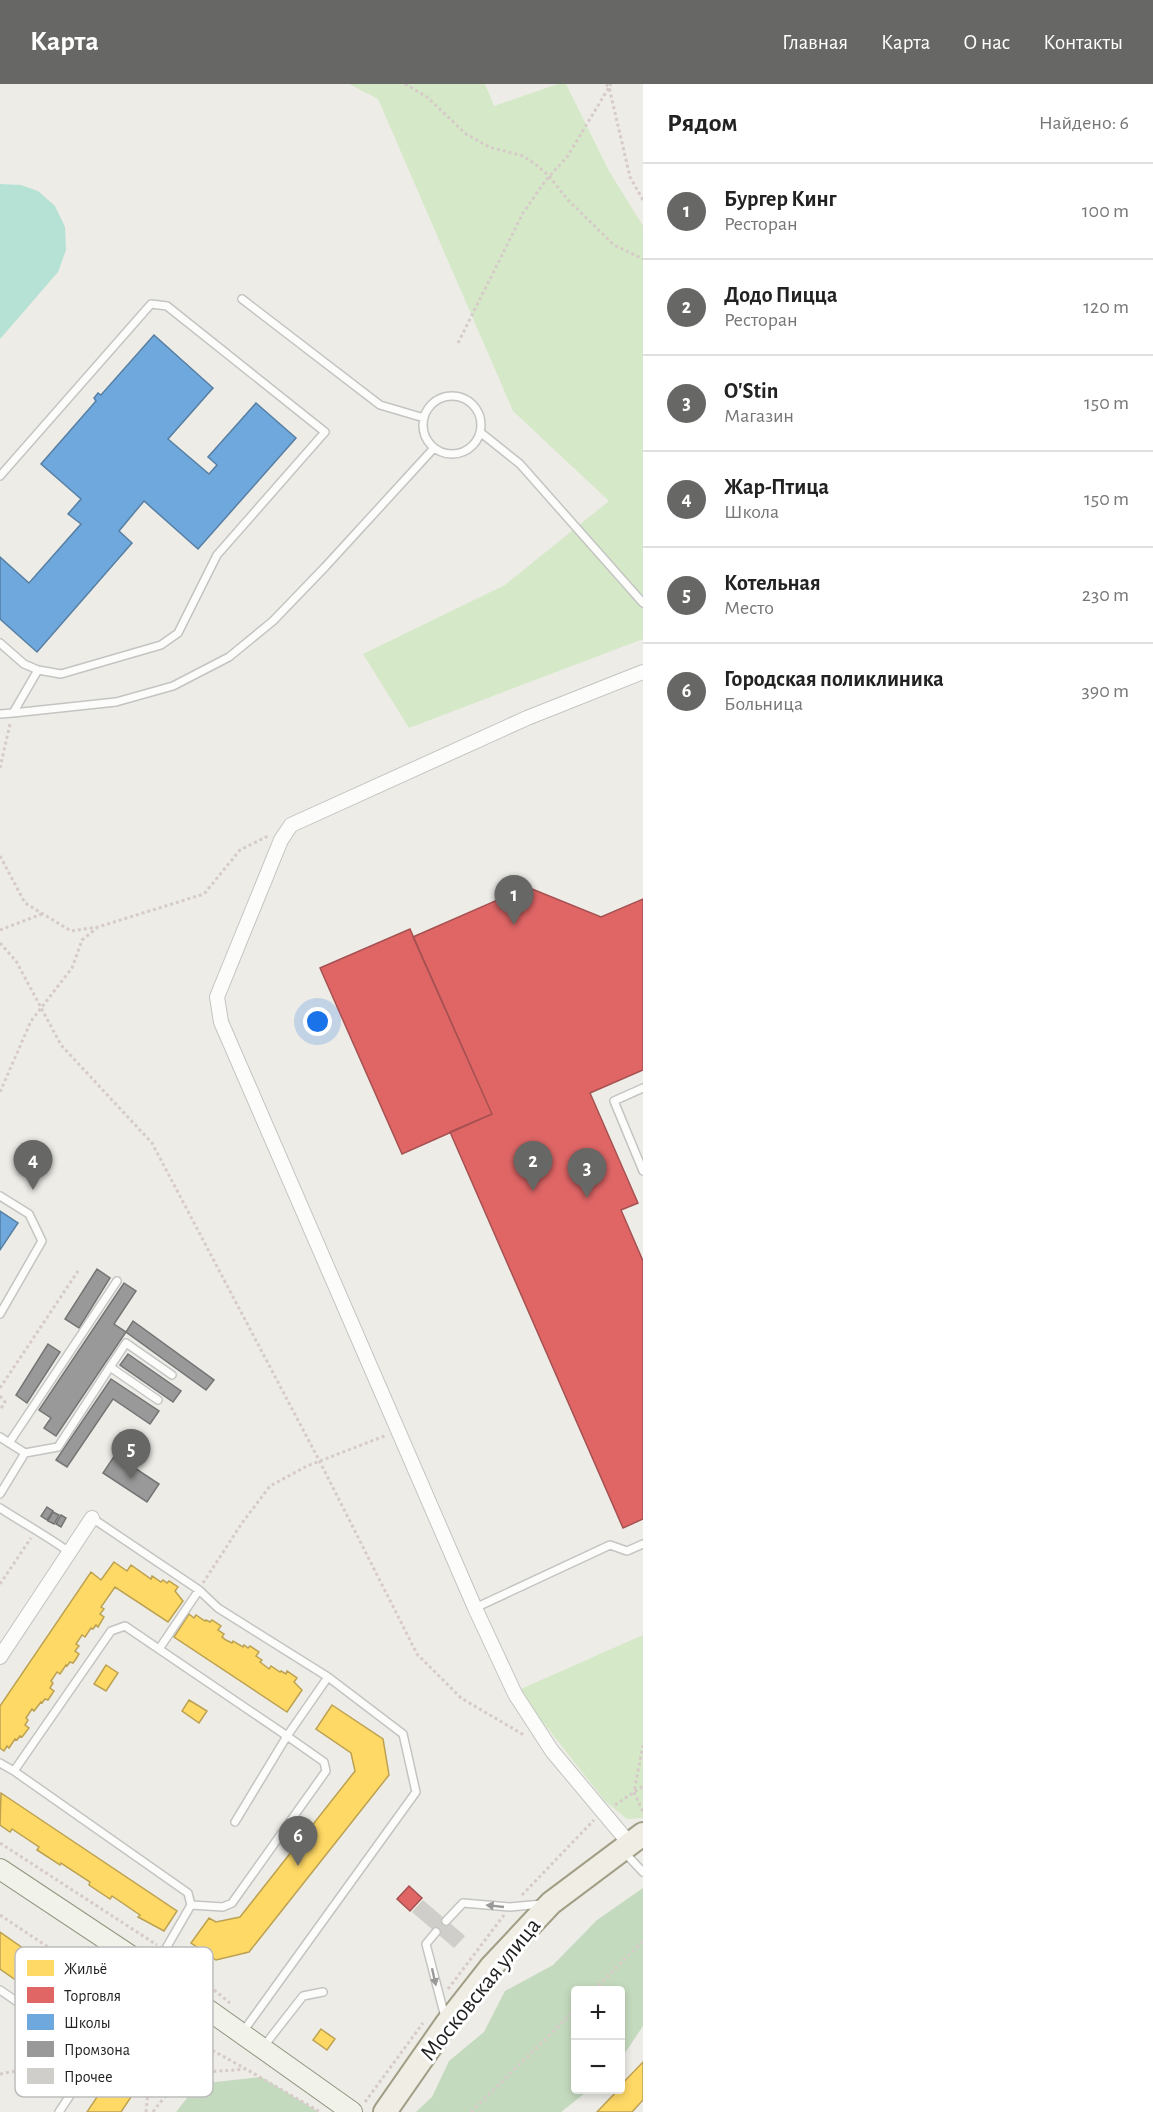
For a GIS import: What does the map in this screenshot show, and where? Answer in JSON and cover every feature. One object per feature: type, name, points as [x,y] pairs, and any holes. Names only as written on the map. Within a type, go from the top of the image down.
[{"type":"main road","name":"Московская улица","points":[[385,2112],[447,2024],[491,1967],[551,1903],[631,1842]]},
{"type":"street","points":[[631,1842],[552,1751],[515,1694],[475,1608],[221,1022],[217,997],[281,840],[291,825],[527,718],[643,672]]},
{"type":"street","points":[[0,1657],[92,1518]]},
{"type":"street","points":[[0,1869],[117,1947]]},
{"type":"street","points":[[213,2013],[352,2112]]},
{"type":"lane","points":[[242,299],[380,405],[424,418]]},
{"type":"lane","points":[[0,476],[151,304],[167,306],[325,432],[217,555],[178,633],[161,645],[61,674],[38,670],[24,664],[0,643]]},
{"type":"lane","points":[[447,396],[463,398],[476,408],[480,432],[472,446],[457,453],[441,452],[434,448],[424,434],[424,418],[427,410],[439,399],[447,396]]},
{"type":"lane","points":[[480,432],[520,464],[643,603]]},
{"type":"lane","points":[[0,714],[116,702],[172,686],[229,657],[281,613],[434,448]]},
{"type":"lane","points":[[13,713],[38,670]]},
{"type":"lane","points":[[643,1088],[614,1101],[643,1171]]},
{"type":"lane","points":[[0,1196],[29,1214],[42,1241],[0,1314]]},
{"type":"lane","points":[[9,1443],[117,1281]]},
{"type":"lane","points":[[0,1437],[25,1453],[58,1447],[126,1343],[172,1375]]},
{"type":"lane","points":[[110,1367],[158,1400]]},
{"type":"lane","points":[[0,1494],[25,1453]]},
{"type":"lane","points":[[0,1508],[30,1528],[45,1534],[69,1552]]},
{"type":"lane","points":[[92,1518],[199,1590],[218,1608],[328,1677],[403,1734],[416,1792],[242,2033]]},
{"type":"lane","points":[[475,1608],[610,1545],[627,1551],[643,1544]]},
{"type":"lane","points":[[159,1649],[199,1590]]},
{"type":"lane","points":[[14,1771],[111,1631],[125,1626],[324,1762],[326,1772],[232,1903],[223,1907],[191,1905]]},
{"type":"lane","points":[[236,1822],[287,1736],[328,1677]]},
{"type":"lane","points":[[0,1763],[188,1893],[191,1905],[167,1947]]},
{"type":"lane","points":[[631,1842],[643,1872]]},
{"type":"lane","points":[[446,1921],[463,1903],[510,1907],[551,1903]]},
{"type":"lane","points":[[436,1932],[426,1944],[447,2024]]},
{"type":"lane","points":[[0,1990],[15,2000]]},
{"type":"lane","points":[[262,2048],[303,1996],[323,1992]]},
{"type":"lane","points":[[59,2112],[69,2097]]},
{"type":"path","points":[[405,84],[426,97],[466,134],[489,147],[523,156],[538,165],[567,199],[614,245],[643,259]]},
{"type":"path","points":[[458,342],[523,213],[549,176],[567,157],[609,85]]},
{"type":"path","points":[[609,85],[630,177],[643,200]]},
{"type":"path","points":[[0,768],[13,713]]},
{"type":"path","points":[[0,856],[25,903],[71,931],[98,927],[204,894],[240,850],[291,825]]},
{"type":"path","points":[[0,930],[42,914]]},
{"type":"path","points":[[0,1092],[31,1022],[40,1007],[72,968],[82,940],[98,927]]},
{"type":"path","points":[[0,943],[16,961],[61,1045],[152,1143],[320,1462],[417,1654],[461,1698],[552,1751]]},
{"type":"path","points":[[0,1388],[78,1271]]},
{"type":"path","points":[[0,1396],[5,1402],[0,1410]]},
{"type":"path","points":[[199,1590],[242,1523],[270,1486],[307,1466],[398,1430]]},
{"type":"path","points":[[0,1584],[31,1538],[30,1528]]},
{"type":"path","points":[[643,1745],[634,1792],[643,1812]]},
{"type":"path","points":[[0,1915],[48,1947]]},
{"type":"path","points":[[598,1986],[643,1941]]},
{"type":"path","points":[[471,2112],[571,2014]]},
{"type":"path","points":[[213,2051],[320,2112]]},
{"type":"path","points":[[213,2072],[246,2069]]},
{"type":"path","points":[[0,2074],[15,2071]]},
{"type":"path","points":[[146,2112],[147,2097]]},
{"type":"path","points":[[153,2112],[163,2097]]},
{"type":"green space","points":[[349,84],[485,84],[494,106],[558,84],[566,84],[609,171],[643,226],[643,639],[409,728],[363,654],[505,585],[609,501],[513,411],[378,99]]},
{"type":"green space","points":[[0,184],[21,185],[38,191],[55,206],[65,227],[66,250],[58,272],[0,339]]},
{"type":"green space","points":[[643,1635],[643,1818],[627,1819],[605,1801],[534,1711],[521,1689]]},
{"type":"green space","points":[[643,1888],[643,2026],[625,2053],[625,1986],[571,1986],[571,2094],[584,2094],[561,2112],[416,2112],[432,2097],[449,2061],[484,2032],[505,1991],[553,1965],[597,1920]]},
{"type":"green space","points":[[261,2077],[319,2112],[176,2112],[188,2097],[213,2097],[213,2082]]},
{"type":"building: Жильё","points":[[114,1562],[127,1571],[131,1565],[151,1579],[152,1576],[161,1582],[169,1581],[178,1587],[175,1591],[183,1601],[168,1622],[115,1587],[101,1607],[104,1609],[100,1614],[104,1617],[98,1627],[96,1625],[93,1629],[91,1628],[85,1637],[82,1635],[76,1644],[79,1646],[75,1651],[79,1654],[76,1659],[73,1663],[66,1665],[60,1674],[57,1672],[51,1681],[53,1683],[50,1688],[54,1691],[48,1700],[41,1702],[34,1711],[32,1709],[26,1718],[28,1720],[25,1725],[29,1728],[22,1737],[15,1739],[4,1751],[0,1748],[0,1706],[91,1572],[101,1580]]},
{"type":"building: Жильё","points":[[189,1614],[194,1618],[196,1615],[205,1621],[212,1620],[221,1626],[218,1630],[224,1634],[222,1637],[226,1640],[243,1647],[244,1645],[248,1648],[250,1646],[259,1652],[256,1656],[269,1669],[271,1666],[286,1674],[287,1671],[297,1678],[294,1682],[302,1690],[287,1712],[174,1637]]},
{"type":"building: Жильё","points":[[106,1665],[118,1673],[106,1691],[94,1684]]},
{"type":"building: Жильё","points":[[189,1700],[207,1711],[199,1723],[182,1711]]},
{"type":"building: Жильё","points":[[332,1705],[383,1739],[389,1775],[249,1952],[216,1960],[213,1958],[213,1947],[197,1947],[191,1943],[209,1918],[216,1922],[240,1917],[355,1771],[351,1753],[316,1729]]},
{"type":"building: Жильё","points":[[1,1793],[177,1911],[164,1931],[138,1917],[140,1915],[112,1896],[110,1899],[89,1885],[90,1882],[37,1850],[39,1847],[12,1829],[10,1832],[0,1825]]},
{"type":"building: Жильё","points":[[0,1932],[22,1947],[15,1947],[15,1979],[0,1969]]},
{"type":"building: Жильё","points":[[321,2029],[335,2039],[327,2050],[313,2040]]},
{"type":"building: Жильё","points":[[643,2062],[643,2100],[632,2112],[597,2112],[614,2094],[625,2094],[625,2081]]},
{"type":"building: Жильё","points":[[97,2097],[131,2097],[121,2112],[87,2112]]},
{"type":"building: Торговля","points":[[527,887],[601,917],[643,899],[643,1070],[590,1093],[638,1203],[621,1210],[643,1261],[643,1519],[623,1528],[450,1132],[492,1114],[413,937]]},
{"type":"building: Торговля","points":[[410,929],[492,1114],[402,1154],[320,968]]},
{"type":"building: Торговля","points":[[409,1886],[422,1898],[410,1911],[397,1899]]},
{"type":"building: Школы","points":[[154,335],[213,388],[168,439],[209,474],[217,465],[208,457],[256,403],[296,438],[198,549],[144,501],[119,531],[132,543],[37,652],[0,619],[0,557],[29,583],[81,524],[68,514],[81,499],[41,464],[96,401],[94,398],[98,393],[101,395]]},
{"type":"building: Школы","points":[[0,1211],[18,1223],[0,1250]]},
{"type":"building: Промзона","points":[[97,1269],[110,1278],[79,1328],[65,1319]]},
{"type":"building: Промзона","points":[[124,1283],[136,1291],[114,1324],[126,1332],[56,1436],[44,1428],[51,1418],[39,1410]]},
{"type":"building: Промзона","points":[[133,1321],[214,1380],[206,1390],[126,1332]]},
{"type":"building: Промзона","points":[[48,1344],[60,1352],[27,1403],[16,1395]]},
{"type":"building: Промзона","points":[[128,1354],[181,1391],[173,1402],[120,1365]]},
{"type":"building: Промзона","points":[[111,1379],[159,1411],[150,1424],[113,1399],[67,1467],[56,1460]]},
{"type":"building: Промзона","points":[[115,1455],[159,1484],[147,1502],[103,1473]]},
{"type":"building: Промзона","points":[[47,1507],[53,1511],[47,1520],[41,1516]]},
{"type":"building: Промзона","points":[[53,1512],[59,1515],[54,1524],[48,1521]]},
{"type":"building: Промзона","points":[[61,1515],[66,1518],[61,1527],[56,1524]]},
{"type":"building: Прочее","points":[[423,1901],[464,1936],[454,1947],[413,1912]]},
{"type":"place","name":"Бургер Кинг","points":[[514,925]]},
{"type":"place","name":"Жар-Птица","points":[[33,1190]]},
{"type":"place","name":"Додо Пицца","points":[[533,1191]]},
{"type":"place","name":"O'Stin","points":[[587,1198]]},
{"type":"place","name":"Котельная","points":[[131,1479]]},
{"type":"place","name":"Городская поликлиника","points":[[298,1866]]}]
